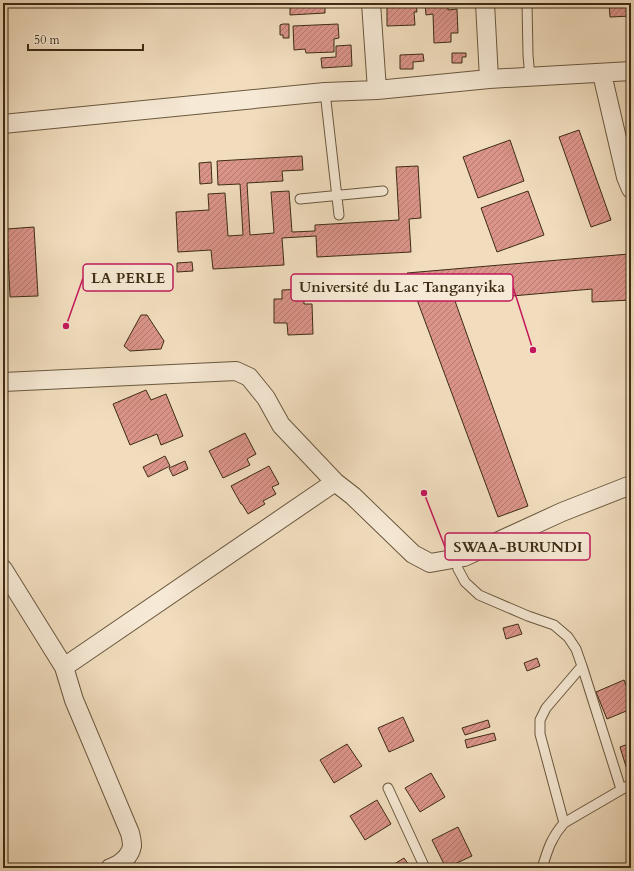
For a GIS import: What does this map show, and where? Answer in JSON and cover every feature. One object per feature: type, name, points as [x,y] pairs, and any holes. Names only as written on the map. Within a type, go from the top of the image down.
[{"type":"street","points":[[371,3],[377,90]]},
{"type":"street","points":[[484,3],[489,80]]},
{"type":"street","points":[[3,124],[325,92],[377,90],[489,80],[631,71]]},
{"type":"street","points":[[602,74],[624,140],[626,177],[631,189]]},
{"type":"street","points":[[3,382],[236,371],[249,377],[266,398],[281,425],[335,482],[353,496],[413,554],[430,563],[456,559],[562,512],[631,485]]},
{"type":"street","points":[[64,668],[335,482]]},
{"type":"street","points":[[3,569],[64,668],[74,700],[130,833],[132,847],[126,858],[115,867],[110,868]]},
{"type":"lane","points":[[527,3],[530,78]]},
{"type":"lane","points":[[325,92],[335,194],[339,215]]},
{"type":"lane","points":[[300,199],[335,194],[383,191]]},
{"type":"lane","points":[[456,559],[458,569],[465,582],[479,595],[528,616],[554,625],[568,637],[576,649],[582,666],[621,789]]},
{"type":"lane","points":[[564,823],[540,734],[540,720],[546,708],[582,666]]},
{"type":"lane","points":[[542,868],[549,845],[556,832],[564,823],[631,784]]},
{"type":"lane","points":[[388,788],[425,868]]},
{"type":"building","points":[[290,3],[325,3],[325,13],[290,15]]},
{"type":"building","points":[[416,3],[417,12],[414,12],[415,25],[387,26],[387,4]]},
{"type":"building","points":[[425,3],[448,3],[448,10],[457,9],[458,33],[451,33],[451,42],[434,43],[433,14],[426,15]]},
{"type":"building","points":[[609,3],[631,3],[631,16],[610,17]]},
{"type":"building","points":[[289,24],[289,38],[283,38],[283,35],[280,35],[280,25]]},
{"type":"building","points":[[338,24],[339,38],[334,39],[334,52],[306,53],[305,49],[294,50],[293,26]]},
{"type":"building","points":[[351,45],[352,66],[322,68],[321,58],[336,57],[336,46]]},
{"type":"building","points":[[452,53],[466,53],[466,57],[462,57],[462,63],[452,63]]},
{"type":"building","points":[[423,54],[424,61],[413,62],[413,69],[400,69],[400,55]]},
{"type":"building","points":[[579,130],[611,220],[591,227],[559,137]]},
{"type":"building","points":[[510,140],[524,181],[478,198],[463,157]]},
{"type":"building","points":[[302,156],[303,170],[282,171],[283,181],[247,183],[250,235],[274,233],[271,192],[289,191],[292,232],[315,231],[315,225],[399,220],[396,167],[418,166],[421,218],[409,219],[411,252],[317,257],[316,236],[282,238],[284,265],[213,269],[211,250],[178,252],[176,212],[209,210],[208,194],[225,193],[228,236],[243,235],[240,184],[218,185],[217,161]]},
{"type":"building","points":[[211,162],[212,183],[200,184],[199,163]]},
{"type":"building","points":[[528,191],[544,235],[497,252],[481,208]]},
{"type":"building","points":[[34,227],[38,296],[10,297],[7,229]]},
{"type":"building","points":[[629,254],[631,300],[592,302],[592,289],[455,301],[528,506],[498,517],[407,273]]},
{"type":"building","points":[[192,262],[193,271],[177,272],[177,263]]},
{"type":"building","points":[[304,289],[304,304],[312,304],[313,334],[288,335],[287,323],[274,323],[274,299],[282,299],[282,290]]},
{"type":"building","points":[[141,315],[147,315],[164,341],[161,349],[130,351],[124,346]]},
{"type":"building","points":[[146,390],[151,400],[166,394],[183,436],[161,445],[157,434],[130,445],[113,404]]},
{"type":"building","points":[[245,433],[256,454],[247,459],[250,465],[223,478],[209,451]]},
{"type":"building","points":[[165,456],[170,466],[148,477],[143,467]]},
{"type":"building","points":[[185,461],[188,469],[173,476],[169,468]]},
{"type":"building","points":[[269,466],[279,484],[272,487],[276,494],[263,501],[265,504],[248,514],[231,486]]},
{"type":"building","points":[[518,624],[522,634],[506,639],[503,628]]},
{"type":"building","points":[[537,658],[540,666],[527,671],[524,663]]},
{"type":"building","points":[[624,680],[631,697],[631,709],[607,719],[596,692]]},
{"type":"building","points":[[403,717],[414,741],[389,752],[378,728]]},
{"type":"building","points":[[488,720],[490,727],[465,735],[462,728]]},
{"type":"building","points":[[494,733],[496,740],[467,748],[465,740]]},
{"type":"building","points":[[631,743],[631,772],[628,773],[620,747]]},
{"type":"building","points":[[347,744],[362,766],[334,783],[320,760]]},
{"type":"building","points":[[431,773],[445,797],[420,812],[405,788]]},
{"type":"building","points":[[377,800],[391,824],[365,840],[350,816]]},
{"type":"building","points":[[458,827],[472,856],[446,868],[432,840]]},
{"type":"building","points":[[404,858],[411,868],[388,868]]},
{"type":"place","name":"LA PERLE","points":[[66,326]]},
{"type":"place","name":"Université du Lac Tanganyika","points":[[533,350]]},
{"type":"place","name":"SWAA-BURUNDI","points":[[424,493]]}]
